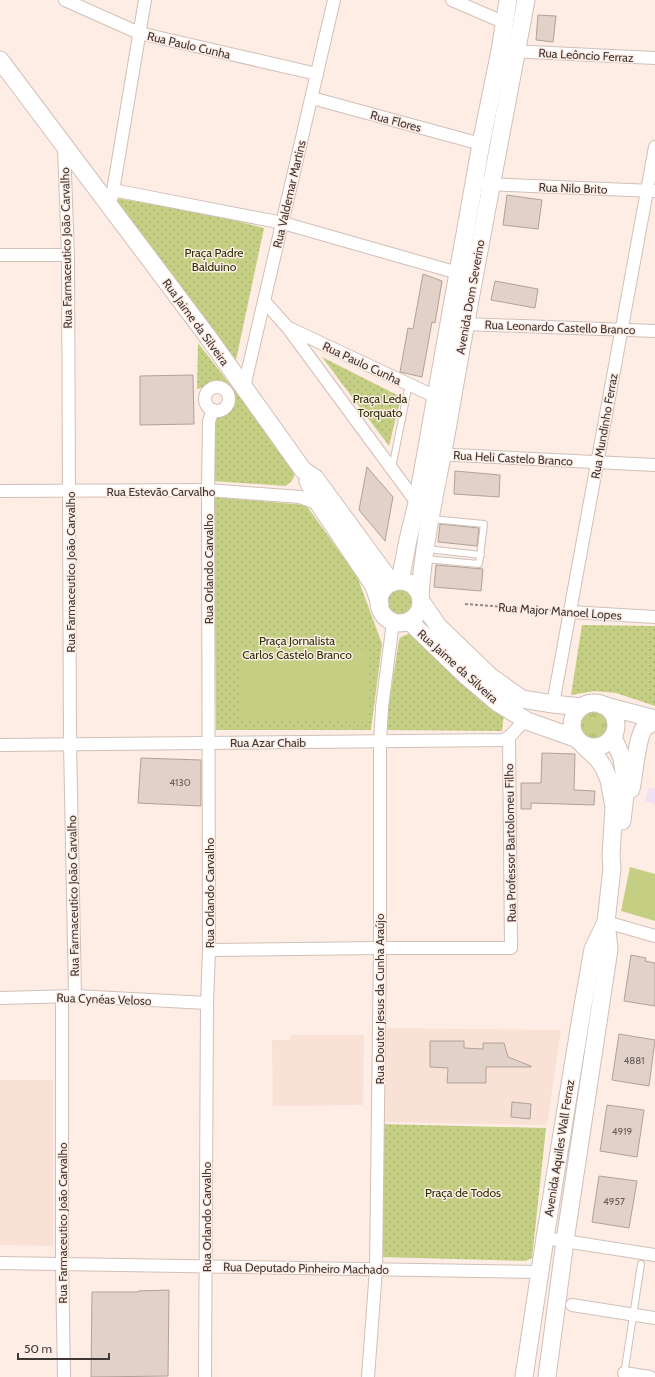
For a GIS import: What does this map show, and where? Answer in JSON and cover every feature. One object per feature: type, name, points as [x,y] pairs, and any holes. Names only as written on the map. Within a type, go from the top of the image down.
[{"type":"main road","name":"Avenida Dom Severino","points":[[396,582],[417,503],[481,144],[500,51],[508,0]]},
{"type":"main road","name":"Avenida Dom Severino","points":[[420,598],[424,554],[430,519],[526,0]]},
{"type":"main road","name":"Rua Jaime da Silveira","points":[[0,60],[64,147],[111,198],[303,470],[315,478],[396,582]]},
{"type":"main road","points":[[303,470],[319,504],[374,586],[377,595],[380,605],[383,614],[401,622],[418,613],[420,598],[412,585],[407,582],[396,582],[387,586],[382,592],[380,605]]},
{"type":"main road","name":"Rua Jaime da Silveira","points":[[420,598],[438,626],[491,677],[522,699],[581,707]]},
{"type":"main road","name":"Rua Jaime da Silveira","points":[[401,622],[498,703],[527,721],[579,742]]},
{"type":"main road","points":[[602,704],[612,713],[616,725],[614,734],[607,743],[595,748],[579,742],[572,731],[572,719],[575,712],[588,704],[602,704],[653,723]]},
{"type":"main road","points":[[614,734],[653,723]]},
{"type":"main road","points":[[621,824],[630,794],[642,732],[653,723]]},
{"type":"main road","name":"Avenida Aquiles Wall Ferraz","points":[[612,868],[618,856],[626,786],[622,758],[614,734]]},
{"type":"main road","name":"Avenida Aquiles Wall Ferraz","points":[[547,1377],[565,1241],[609,949],[606,922],[612,868],[611,854],[614,807],[609,780],[604,768],[598,760],[579,742]]},
{"type":"main road","name":"Avenida Aquiles Wall Ferraz","points":[[524,1377],[577,1037],[593,948],[606,922]]},
{"type":"street","name":"Rua Paulo Cunha","points":[[65,0],[139,33],[317,74]]},
{"type":"street","points":[[145,0],[111,198],[283,222],[458,273]]},
{"type":"street","name":"Rua Valdemar Martins","points":[[244,387],[334,0]]},
{"type":"street","points":[[452,0],[504,22]]},
{"type":"street","name":"Rua Leôncio Ferraz","points":[[500,51],[655,58]]},
{"type":"street","name":"Rua Flores","points":[[312,98],[481,144]]},
{"type":"street","name":"Rua Farmaceutico João Carvalho","points":[[64,147],[68,255],[70,743],[75,996]]},
{"type":"street","name":"Rua Mundinho Ferraz","points":[[553,704],[622,329],[651,191],[655,147]]},
{"type":"street","name":"Rua Nilo Brito","points":[[474,184],[651,191]]},
{"type":"street","points":[[0,255],[68,255]]},
{"type":"street","points":[[264,301],[288,328],[417,503]]},
{"type":"street","name":"Rua Leonardo Castello Branco","points":[[465,324],[655,331]]},
{"type":"street","name":"Rua Paulo Cunha","points":[[288,328],[436,397]]},
{"type":"street","name":"Rua Orlando Carvalho","points":[[205,1377],[207,1003],[209,950],[208,490],[209,421],[213,410]]},
{"type":"street","name":"Rua Heli Castelo Branco","points":[[426,453],[655,465]]},
{"type":"street","points":[[284,497],[297,492],[302,483],[303,470]]},
{"type":"street","name":"Rua Estevão Carvalho","points":[[0,491],[208,490],[300,498],[319,504]]},
{"type":"street","name":"Rua Major Manoel Lopes","points":[[570,612],[655,617]]},
{"type":"street","name":"Rua Doutor Jesus da Cunha Araújo","points":[[368,1377],[376,1269],[380,948],[380,742],[382,708],[401,622]]},
{"type":"street","points":[[508,738],[519,724],[527,721]]},
{"type":"street","name":"Rua Azar Chaib","points":[[0,745],[70,743],[380,742],[503,740],[508,738]]},
{"type":"street","name":"Rua Professor Bartolomeu Filho","points":[[380,948],[511,948],[508,738]]},
{"type":"street","points":[[606,922],[655,936]]},
{"type":"street","points":[[209,950],[380,948]]},
{"type":"street","name":"Rua Cynéas Veloso","points":[[0,998],[75,996],[207,1003]]},
{"type":"street","name":"Rua Farmaceutico João Carvalho","points":[[62,997],[62,1264],[64,1377]]},
{"type":"street","points":[[545,1238],[647,1257]]},
{"type":"street","name":"Rua Deputado Pinheiro Machado","points":[[0,1263],[540,1272]]},
{"type":"street","points":[[572,1306],[655,1318]]},
{"type":"street","points":[[624,1375],[650,1377]]},
{"type":"lane","points":[[392,468],[409,384]]},
{"type":"lane","points":[[424,554],[479,564],[481,555],[484,524],[430,519]]},
{"type":"lane","points":[[424,554],[481,555]]},
{"type":"lane","points":[[624,1375],[633,1315],[647,1257]]},
{"type":"path","name":"Rua Major Manoel Lopes","points":[[464,604],[570,612]]},
{"type":"shaded area","points":[[649,787],[655,789],[655,804],[645,801]]},
{"type":"shaded area","points":[[385,1028],[561,1030],[547,1125],[385,1122]]},
{"type":"shaded area","points":[[291,1035],[364,1035],[363,1105],[273,1106],[272,1040],[290,1040]]},
{"type":"shaded area","points":[[0,1080],[53,1080],[53,1246],[0,1245]]},
{"type":"green space","name":"Praça Padre Balduino","points":[[115,198],[205,213],[264,228],[236,360]]},
{"type":"green space","points":[[198,343],[294,467],[295,473],[292,481],[285,486],[213,481],[212,421],[225,413],[231,406],[233,396],[229,387],[220,381],[214,381],[197,389]]},
{"type":"green space","name":"Praça Leda Torquato","points":[[322,357],[401,397],[389,446]]},
{"type":"green space","name":"Praça Jornalista Carlos Castelo Branco","points":[[214,497],[306,505],[357,576],[382,644],[371,730],[216,730]]},
{"type":"green space","points":[[400,587],[411,591],[415,602],[411,613],[400,617],[389,613],[385,602],[389,591]]},
{"type":"green space","points":[[582,625],[655,626],[655,706],[616,693],[595,691],[571,695]]},
{"type":"green space","points":[[412,634],[504,713],[502,731],[385,730],[399,640],[401,637]]},
{"type":"green space","points":[[241,648],[370,650],[369,722],[240,721]]},
{"type":"green space","points":[[593,710],[604,714],[608,725],[604,736],[593,740],[582,736],[578,725],[582,714]]},
{"type":"green space","points":[[630,867],[655,874],[655,921],[621,911]]},
{"type":"green space","name":"Praça de Todos","points":[[381,1124],[546,1128],[532,1258],[525,1261],[381,1257]]},
{"type":"building","points":[[538,15],[556,16],[553,42],[536,40]]},
{"type":"building","points":[[507,195],[542,200],[538,229],[503,225]]},
{"type":"building","points":[[423,274],[442,281],[435,323],[432,322],[422,377],[400,372],[408,328],[413,329]]},
{"type":"building","points":[[495,281],[538,289],[535,308],[491,300]]},
{"type":"building","points":[[193,375],[194,424],[140,425],[140,376]]},
{"type":"building","points":[[367,467],[393,497],[385,541],[359,510]]},
{"type":"building","points":[[455,471],[500,475],[499,497],[454,494]]},
{"type":"building","points":[[440,524],[479,528],[477,546],[438,542]]},
{"type":"building","points":[[436,565],[483,569],[481,591],[434,587]]},
{"type":"building","points":[[542,753],[575,754],[574,790],[595,791],[594,805],[531,803],[531,809],[521,809],[521,783],[541,783]]},
{"type":"building","points":[[141,758],[201,760],[201,806],[138,803]]},
{"type":"building","points":[[631,955],[646,958],[645,961],[655,963],[655,1006],[624,1001]]},
{"type":"building","points":[[619,1034],[655,1040],[649,1086],[612,1080]]},
{"type":"building","points":[[430,1041],[464,1041],[464,1048],[483,1049],[483,1043],[504,1043],[508,1057],[531,1067],[486,1067],[486,1083],[447,1083],[448,1068],[430,1067]]},
{"type":"building","points":[[512,1102],[531,1104],[530,1119],[511,1117]]},
{"type":"building","points":[[607,1105],[644,1110],[637,1157],[600,1151]]},
{"type":"building","points":[[599,1176],[637,1181],[629,1228],[592,1222]]},
{"type":"building","points":[[169,1290],[168,1376],[91,1377],[92,1292]]}]
